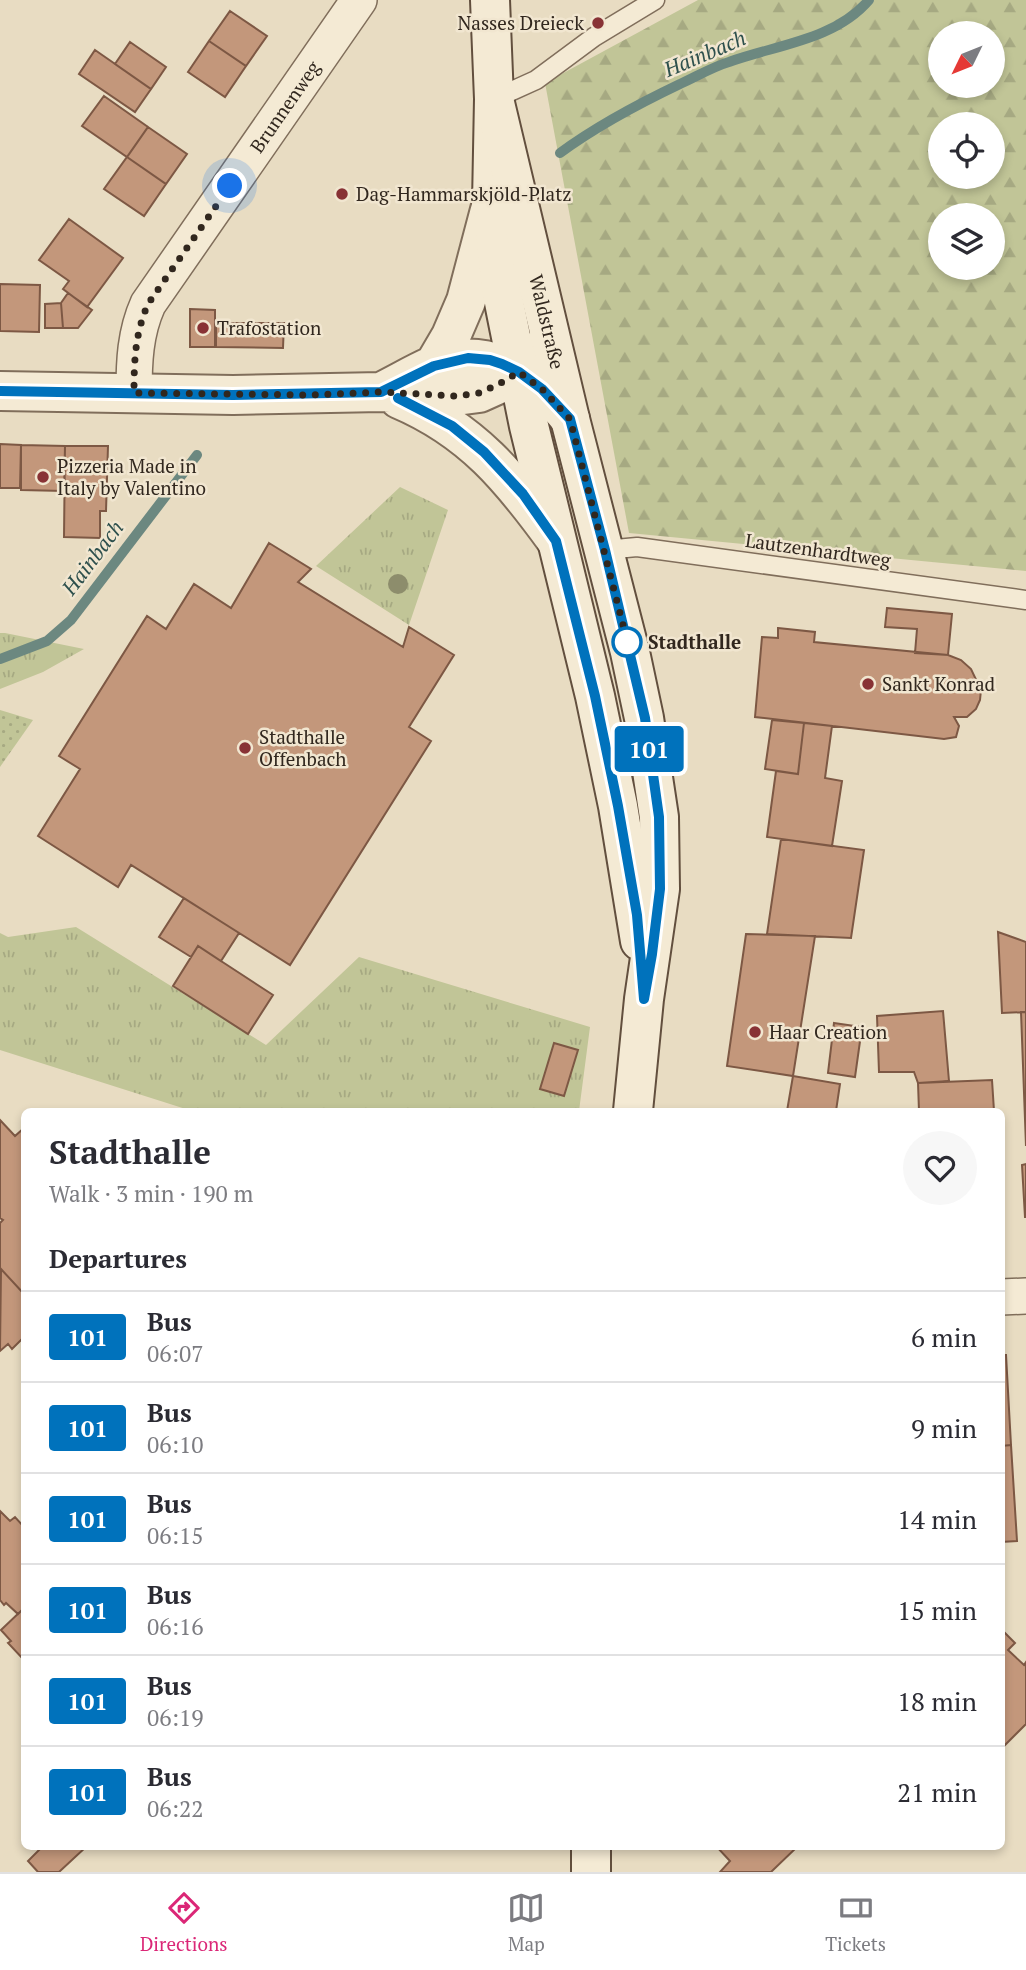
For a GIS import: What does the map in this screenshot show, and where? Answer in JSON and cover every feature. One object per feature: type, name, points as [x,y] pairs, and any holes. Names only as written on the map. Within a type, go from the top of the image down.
[{"type":"main road","name":"Waldstraße","points":[[490,0],[494,99],[492,204],[502,287],[529,426],[595,696],[618,806],[637,915],[644,999]]},
{"type":"main road","name":"Waldstraße","points":[[494,99],[645,718],[659,817],[660,889],[644,999],[633,1108]]},
{"type":"main road","points":[[434,366],[466,301],[492,204]]},
{"type":"main road","points":[[0,391],[312,395],[381,392],[467,395],[499,384],[519,372],[551,337]]},
{"type":"main road","points":[[381,392],[450,361],[490,360],[519,372],[550,396],[570,419]]},
{"type":"main road","points":[[381,392],[414,405],[452,426],[484,452],[517,486],[556,541]]},
{"type":"main road","points":[[591,1850],[591,1872]]},
{"type":"street","name":"Brunnenweg","points":[[134,393],[134,360],[141,321],[148,304],[359,0]]},
{"type":"street","points":[[1005,1297],[1026,1296]]},
{"type":"lane","points":[[494,99],[536,80],[594,37],[655,0]]},
{"type":"lane","name":"Lautzenhardtweg","points":[[605,550],[637,547],[1026,600]]},
{"type":"green space","points":[[698,0],[1026,0],[1026,571],[629,533],[545,83]]},
{"type":"green space","points":[[400,487],[448,510],[409,625],[316,566]]},
{"type":"green space","points":[[0,633],[84,649],[43,672],[0,689]]},
{"type":"green space","points":[[0,710],[33,720],[0,767]]},
{"type":"green space","points":[[76,927],[266,1045],[359,957],[590,1027],[579,1108],[183,1108],[0,1050],[0,933],[8,937]]},
{"type":"building","points":[[230,11],[267,36],[246,66],[209,41]]},
{"type":"building","points":[[209,41],[246,66],[225,97],[188,72]]},
{"type":"building","points":[[130,42],[166,67],[151,89],[115,64]]},
{"type":"building","points":[[95,50],[151,89],[135,112],[79,74]]},
{"type":"building","points":[[104,96],[148,127],[127,157],[82,126]]},
{"type":"building","points":[[148,127],[187,154],[166,184],[127,157]]},
{"type":"building","points":[[127,157],[166,184],[144,216],[104,189]]},
{"type":"building","points":[[69,219],[123,258],[87,307],[63,289],[69,281],[39,260]]},
{"type":"building","points":[[0,284],[40,285],[39,332],[0,331]]},
{"type":"building","points":[[68,293],[92,310],[78,328],[63,328],[61,303]]},
{"type":"building","points":[[61,303],[63,328],[45,328],[45,304]]},
{"type":"building","name":"Trafostation","points":[[190,309],[215,310],[215,347],[190,347]]},
{"type":"building","points":[[216,323],[284,323],[283,348],[216,347]]},
{"type":"building","points":[[0,444],[21,445],[20,488],[0,488]]},
{"type":"building","points":[[21,445],[65,446],[64,491],[21,490]]},
{"type":"building","points":[[65,446],[108,446],[106,511],[100,511],[100,538],[64,537]]},
{"type":"building","name":"Stadthalle Offenbach","points":[[269,543],[311,569],[298,582],[403,647],[409,627],[454,655],[409,727],[431,741],[290,965],[131,865],[118,887],[38,836],[80,769],[59,756],[147,616],[166,629],[194,584],[231,608]]},
{"type":"building","points":[[887,608],[952,614],[948,655],[915,653],[917,629],[885,627]]},
{"type":"building","name":"Sankt Konrad","points":[[778,628],[815,632],[814,642],[948,655],[961,660],[971,669],[981,690],[980,700],[976,709],[967,717],[954,717],[959,726],[956,737],[944,739],[755,717],[762,637],[778,638]]},
{"type":"building","points":[[772,720],[804,723],[798,774],[765,769]]},
{"type":"building","points":[[804,723],[832,726],[825,778],[842,781],[832,846],[767,837],[776,771],[798,774]]},
{"type":"building","points":[[781,839],[864,850],[851,938],[767,934]]},
{"type":"building","points":[[184,898],[239,933],[221,961],[198,946],[191,957],[159,937]]},
{"type":"building","points":[[998,932],[1026,942],[1026,1012],[1002,1013]]},
{"type":"building","points":[[746,934],[815,936],[793,1076],[727,1066]]},
{"type":"building","points":[[198,946],[273,995],[248,1034],[173,986]]},
{"type":"building","points":[[943,1011],[949,1081],[918,1083],[914,1072],[879,1072],[877,1016]]},
{"type":"building","points":[[1021,1012],[1026,1012],[1026,1146]]},
{"type":"building","points":[[834,1023],[862,1027],[855,1077],[828,1073]]},
{"type":"building","points":[[554,1043],[578,1050],[564,1096],[540,1089]]},
{"type":"building","points":[[793,1076],[840,1084],[836,1108],[788,1108]]},
{"type":"building","points":[[992,1080],[994,1108],[919,1108],[918,1083]]},
{"type":"building","points":[[0,1120],[15,1136],[21,1131],[21,1291],[0,1268],[0,1223],[3,1220],[0,1218]]},
{"type":"building","points":[[1026,1164],[1026,1217],[1025,1217],[1022,1165]]},
{"type":"building","points":[[1,1269],[21,1291],[21,1340],[12,1349],[8,1344],[0,1351]]},
{"type":"building","points":[[1005,1355],[1006,1355],[1011,1445],[1005,1446]]},
{"type":"building","points":[[1011,1445],[1017,1541],[1005,1542],[1005,1446]]},
{"type":"building","points":[[0,1511],[10,1521],[15,1517],[21,1524],[21,1611],[18,1614],[0,1600]]},
{"type":"building","points":[[21,1611],[21,1657],[8,1643],[11,1641],[1,1630]]},
{"type":"building","points":[[1005,1633],[1015,1643],[1008,1650],[1024,1665],[1026,1662],[1026,1724],[1005,1745]]},
{"type":"building","points":[[39,1850],[83,1850],[59,1872],[38,1872],[28,1861]]},
{"type":"building","points":[[720,1850],[794,1850],[771,1872],[720,1872],[730,1861]]},
{"type":"waterway","name":"Hainbach","points":[[560,153],[634,107],[710,69],[822,33],[855,13],[869,0]]},
{"type":"waterway","name":"Hainbach","points":[[0,659],[47,641],[71,620],[197,455]]},
{"type":"bus line","name":"101","points":[[0,391],[233,395],[381,392],[434,366],[468,358],[490,360],[519,372],[556,402],[570,419],[645,718],[659,817],[660,889],[644,999],[637,915],[618,806],[595,696],[556,541],[523,494],[484,452],[452,426],[398,398]]},
{"type":"place","name":"Nasses Dreieck","points":[[598,23]]},
{"type":"place","name":"Dag-Hammarskjöld-Platz","points":[[342,194]]},
{"type":"place","name":"Trafostation","points":[[203,328]]},
{"type":"place","name":"Pizzeria Made in Italy by Valentino","points":[[43,477]]},
{"type":"place","name":"Stadthalle","points":[[627,642]]},
{"type":"place","name":"Sankt Konrad","points":[[868,684]]},
{"type":"place","name":"Stadthalle Offenbach","points":[[245,748]]},
{"type":"place","name":"Haar Creation","points":[[755,1032]]},
{"type":"route","points":[[230,186],[148,304],[141,321],[134,360],[134,393],[312,395],[381,392],[456,396],[479,393],[519,372],[542,389],[570,419],[630,652],[627,642]]}]
